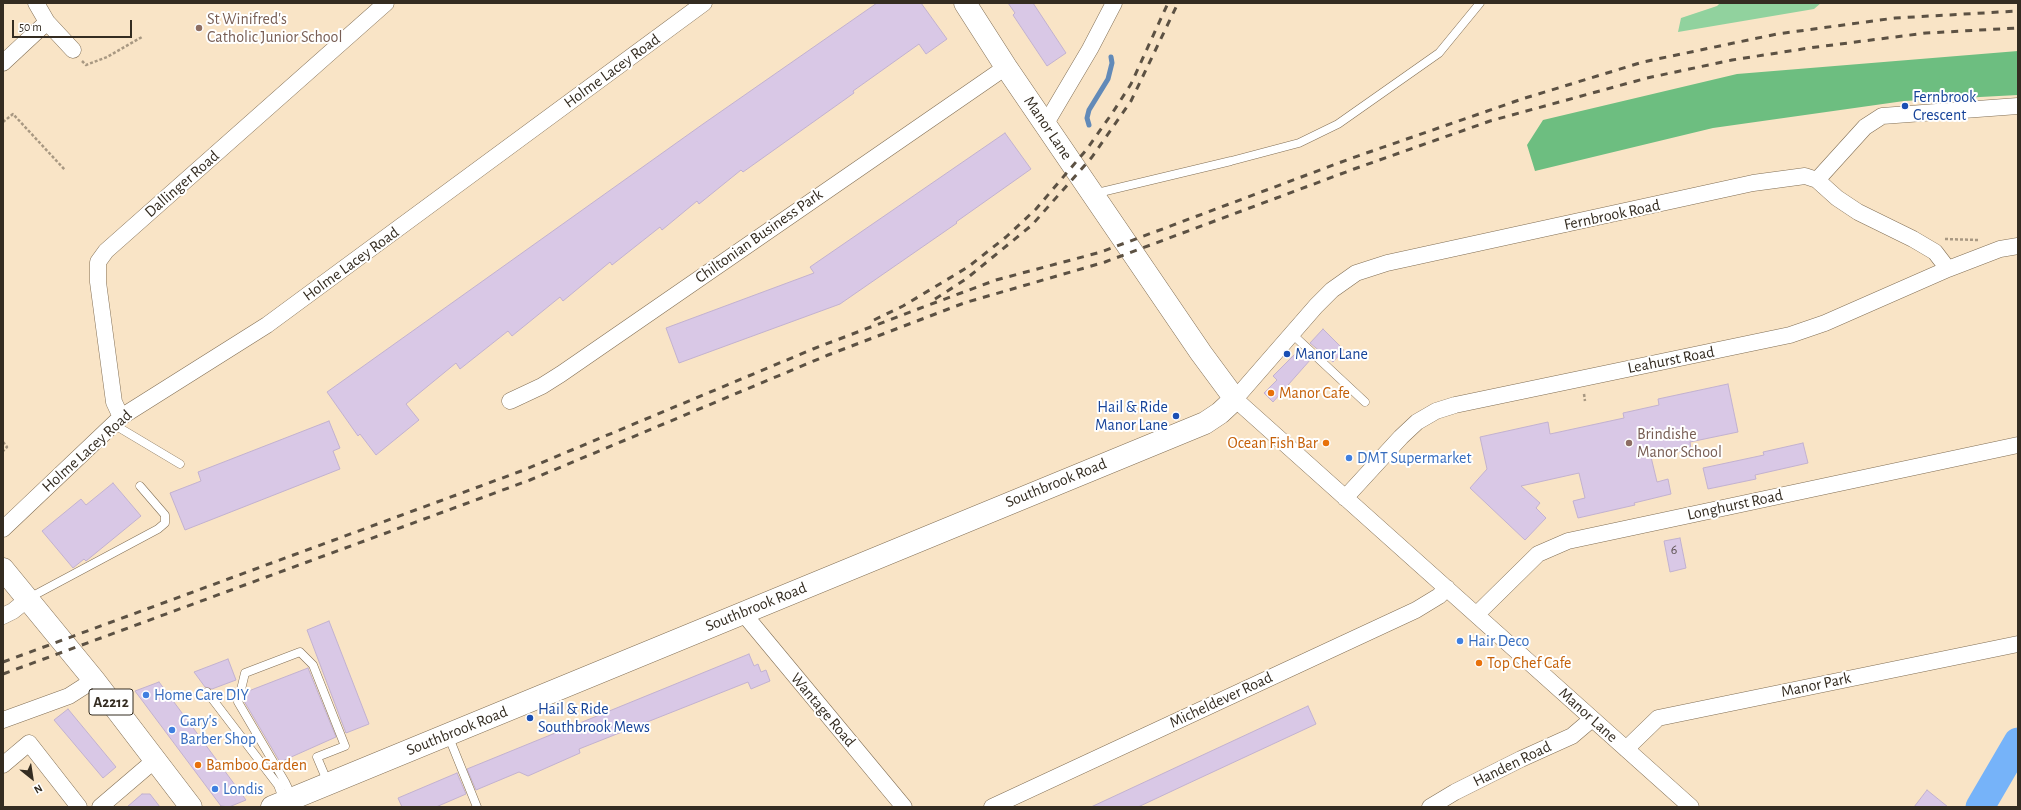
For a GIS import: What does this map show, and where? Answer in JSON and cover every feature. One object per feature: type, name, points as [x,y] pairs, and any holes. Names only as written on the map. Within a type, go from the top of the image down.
[{"type":"street","points":[[36,3],[47,22],[73,50]]},
{"type":"street","name":"Dallinger Road","points":[[117,420],[98,282],[98,262],[106,251],[386,3]]},
{"type":"street","name":"Holme Lacey Road","points":[[3,529],[117,420],[267,326],[704,3]]},
{"type":"street","name":"Manor Lane","points":[[965,3],[1045,125],[1201,353],[1235,399],[1691,807]]},
{"type":"street","points":[[1045,125],[1090,49],[1114,3]]},
{"type":"street","points":[[3,63],[47,22]]},
{"type":"street","name":"Chiltonian Business Park","points":[[510,401],[542,386],[561,374],[1006,67]]},
{"type":"street","points":[[1948,269],[1935,252],[1914,239],[1858,212],[1837,198],[1817,180],[1865,127],[1882,116],[2018,106]]},
{"type":"street","name":"Fernbrook Road","points":[[1235,399],[1292,333],[1332,290],[1356,273],[1388,264],[1753,183],[1805,176],[1817,180]]},
{"type":"street","name":"Leahurst Road","points":[[1345,498],[1401,437],[1417,422],[1436,411],[1477,400],[1790,335],[1825,323],[1948,269],[2000,250],[2018,246]]},
{"type":"street","name":"Southbrook Road","points":[[283,802],[1205,423],[1220,413],[1235,399]]},
{"type":"street","name":"Longhurst Road","points":[[1477,614],[1538,554],[1568,541],[2018,445]]},
{"type":"street","name":"A2212","points":[[3,569],[29,598],[94,680],[191,807]]},
{"type":"street","name":"Micheldever Road","points":[[992,807],[1416,610],[1439,596],[1447,588]]},
{"type":"street","points":[[3,616],[13,611],[29,598]]},
{"type":"street","name":"Wantage Road","points":[[743,612],[904,807]]},
{"type":"street","name":"Manor Park","points":[[1626,749],[1658,718],[2018,644]]},
{"type":"street","points":[[3,720],[69,696],[94,680]]},
{"type":"street","name":"Handen Road","points":[[1430,807],[1455,792],[1521,759],[1572,736],[1592,719]]},
{"type":"street","points":[[3,765],[29,743],[79,807]]},
{"type":"street","points":[[100,807],[155,760]]},
{"type":"lane","points":[[1093,194],[1299,143],[1338,124],[1439,53],[1480,3]]},
{"type":"lane","points":[[1292,333],[1366,402]]},
{"type":"lane","points":[[117,420],[180,464]]},
{"type":"lane","points":[[29,598],[158,529],[165,523],[165,515],[140,486]]},
{"type":"lane","points":[[283,802],[285,782],[238,702],[245,673],[300,652],[313,665],[345,746],[317,757],[328,783]]},
{"type":"lane","points":[[208,692],[278,785],[283,802]]},
{"type":"lane","points":[[447,734],[477,807]]},
{"type":"path","points":[[73,50],[86,65],[107,57],[142,37]]},
{"type":"path","points":[[3,122],[13,114],[65,170]]},
{"type":"path","points":[[1939,238],[1984,240]]},
{"type":"path","points":[[3,442],[7,447],[3,451]]},
{"type":"green space","points":[[1720,3],[1821,3],[1814,9],[1678,32],[1681,18],[1717,6]]},
{"type":"green space","points":[[2018,51],[2018,95],[1904,101],[1713,128],[1535,171],[1527,145],[1543,120],[1737,74]]},
{"type":"building","points":[[877,3],[921,3],[947,39],[926,54],[919,44],[853,91],[854,93],[743,172],[741,170],[699,204],[697,201],[662,230],[660,227],[612,265],[610,262],[563,301],[560,297],[512,336],[508,331],[460,369],[456,363],[406,404],[419,420],[376,455],[360,434],[358,436],[327,392],[703,124]]},
{"type":"building","points":[[1008,3],[1033,3],[1066,53],[1047,66],[1013,15],[1015,13]]},
{"type":"building","points":[[1005,133],[1031,169],[956,222],[957,223],[840,304],[679,363],[666,328],[814,273],[810,267]]},
{"type":"building","points":[[1323,329],[1344,350],[1333,362],[1310,343]]},
{"type":"building","points":[[1300,349],[1311,359],[1273,402],[1264,393],[1277,380],[1273,376]]},
{"type":"building","points":[[1728,384],[1738,432],[1690,442],[1691,449],[1651,457],[1657,482],[1668,479],[1671,494],[1634,503],[1635,505],[1578,518],[1573,501],[1585,498],[1579,473],[1521,486],[1540,503],[1536,508],[1546,518],[1525,540],[1470,488],[1487,469],[1480,437],[1548,422],[1550,434],[1624,418],[1623,413],[1659,405],[1658,399]]},
{"type":"building","points":[[329,421],[340,448],[333,451],[340,469],[185,530],[170,493],[201,481],[198,472]]},
{"type":"building","points":[[1803,443],[1808,463],[1755,475],[1756,479],[1708,489],[1703,468],[1764,455],[1763,452]]},
{"type":"building","points":[[113,483],[141,516],[86,561],[84,559],[73,568],[42,531],[81,499],[86,505]]},
{"type":"building","points":[[1680,538],[1686,568],[1670,572],[1664,541]]},
{"type":"building","points":[[329,621],[369,724],[346,733],[307,630]]},
{"type":"building","points":[[749,654],[754,666],[758,664],[761,672],[766,670],[770,681],[751,689],[748,682],[579,749],[580,753],[528,776],[519,772],[476,790],[467,769]]},
{"type":"building","points":[[228,659],[236,680],[212,689],[205,687],[194,672]]},
{"type":"building","points":[[308,668],[336,737],[280,762],[244,701],[246,692]]},
{"type":"building","points":[[159,682],[246,800],[229,807],[221,806],[135,691]]},
{"type":"building","points":[[1308,706],[1316,724],[1138,807],[1091,807]]},
{"type":"building","points":[[68,709],[116,767],[103,778],[54,720]]},
{"type":"building","points":[[457,773],[466,794],[436,807],[402,807],[398,798]]},
{"type":"building","points":[[1927,790],[1948,807],[1914,807]]},
{"type":"building","points":[[142,794],[150,794],[160,807],[127,807]]},
{"type":"waterway","points":[[1089,125],[1087,118],[1089,110],[1108,79],[1112,63],[1111,57]]},
{"type":"waterway","points":[[1980,807],[2018,742]]},
{"type":"railway","points":[[874,320],[903,306],[968,267],[1006,237],[1036,209],[1087,149],[1131,84],[1168,3]]},
{"type":"railway","points":[[935,299],[966,279],[1032,225],[1092,157],[1131,101],[1178,3]]},
{"type":"railway","points":[[3,662],[524,470],[813,349],[996,280],[1101,252],[1352,158],[1522,99],[1643,62],[1777,34],[1895,18],[2018,11]]},
{"type":"railway","points":[[3,674],[530,480],[828,355],[964,303],[1105,262],[1354,169],[1490,121],[1647,78],[1732,60],[1809,48],[1926,33],[2018,28]]},
{"type":"place","name":"St Winifred's Catholic Junior School","points":[[199,28]]},
{"type":"place","name":"Fernbrook Crescent","points":[[1905,106]]},
{"type":"place","name":"Manor Lane","points":[[1287,354]]},
{"type":"place","name":"Manor Cafe","points":[[1271,393]]},
{"type":"place","name":"Hail & Ride Manor Lane","points":[[1176,416]]},
{"type":"place","name":"Ocean Fish Bar","points":[[1326,443]]},
{"type":"place","name":"Brindishe Manor School","points":[[1629,443]]},
{"type":"place","name":"DMT Supermarket","points":[[1349,458]]},
{"type":"place","name":"Hair Deco","points":[[1460,641]]},
{"type":"place","name":"Top Chef Cafe","points":[[1479,663]]},
{"type":"place","name":"Home Care DIY","points":[[146,695]]},
{"type":"place","name":"Hail & Ride Southbrook Mews","points":[[530,718]]},
{"type":"place","name":"Gary's Barber Shop","points":[[172,730]]},
{"type":"place","name":"Bamboo Garden","points":[[198,765]]},
{"type":"place","name":"Londis","points":[[215,789]]}]
